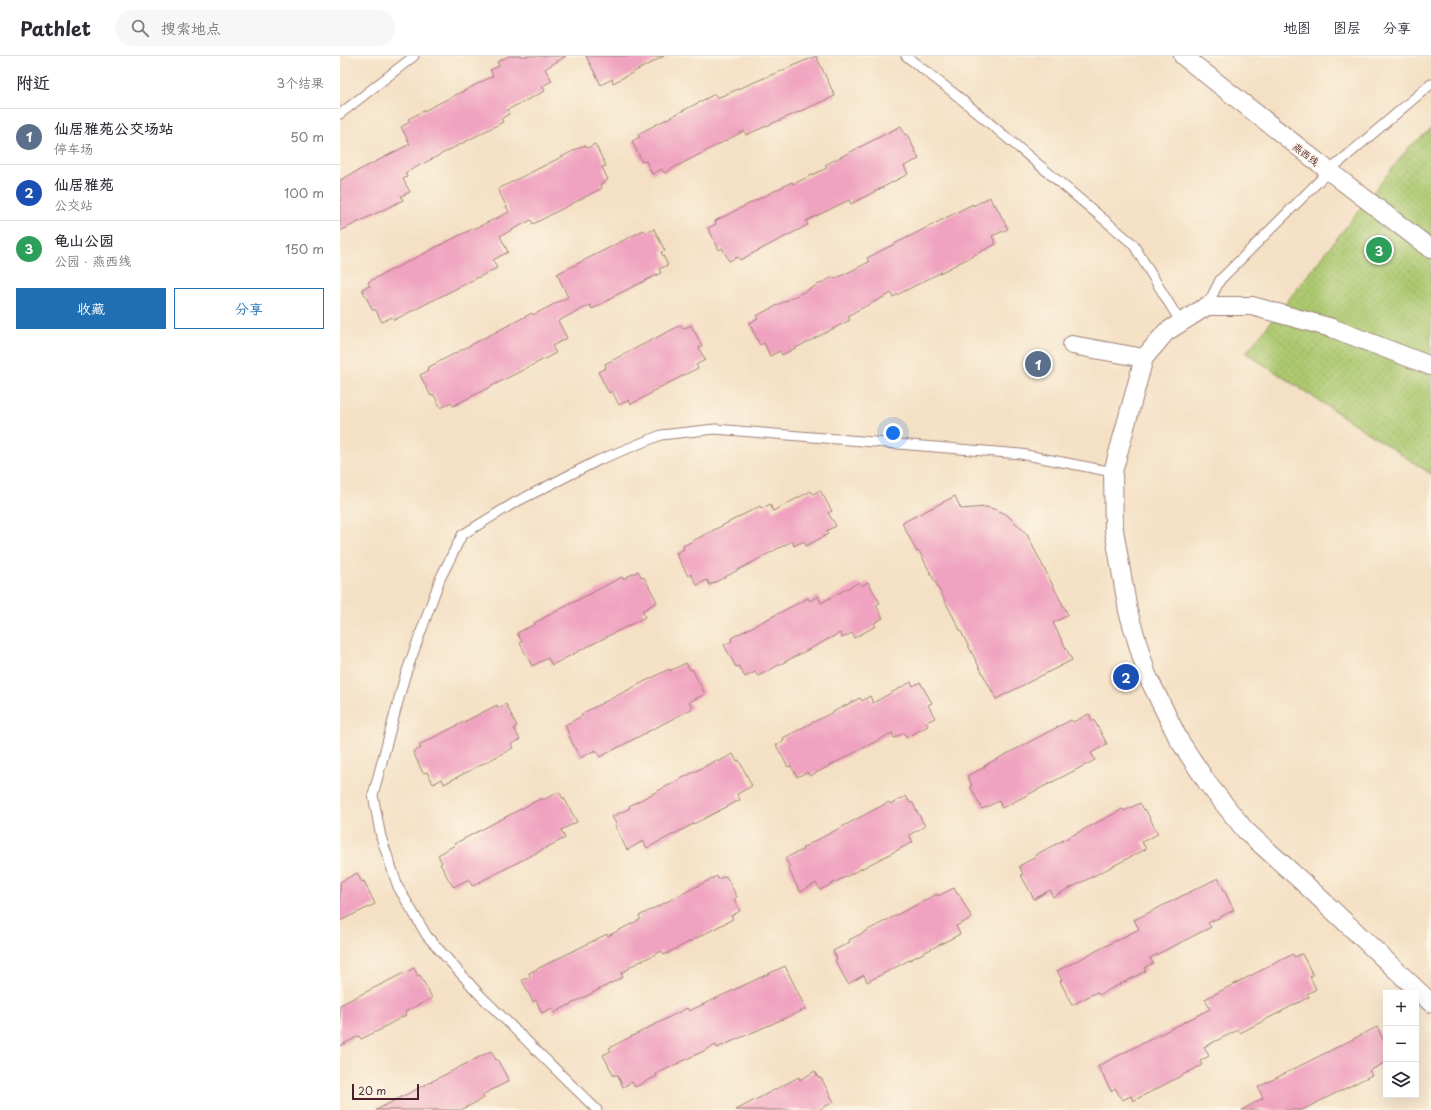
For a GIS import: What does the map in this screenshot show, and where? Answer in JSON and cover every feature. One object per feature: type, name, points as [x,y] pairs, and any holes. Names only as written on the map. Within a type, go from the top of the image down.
[{"type":"street","name":"燕西线","points":[[1183,56],[1329,172],[1431,249]]},
{"type":"street","points":[[1431,366],[1332,328],[1252,306],[1208,306],[1166,332],[1144,358],[1113,472],[1114,530],[1128,611],[1147,674],[1179,740],[1208,784],[1245,830],[1431,1003]]},
{"type":"street","points":[[1072,345],[1144,358]]},
{"type":"lane","points":[[340,114],[414,56]]},
{"type":"lane","points":[[906,56],[955,94],[1133,244],[1181,323]]},
{"type":"lane","points":[[1208,306],[1220,280],[1329,172],[1431,84]]},
{"type":"lane","points":[[597,1110],[478,993],[427,936],[398,887],[381,837],[373,794],[405,676],[440,579],[462,535],[514,503],[599,460],[661,435],[715,429],[1020,454],[1113,472]]},
{"type":"green space","points":[[1431,129],[1431,474],[1246,353],[1409,147]]},
{"type":"building","points":[[509,56],[566,56],[545,69],[552,81],[542,86],[545,91],[507,110],[509,114],[501,119],[503,122],[405,173],[407,177],[403,179],[410,192],[401,196],[403,200],[340,231],[340,180],[410,144],[401,127],[410,122],[408,119],[493,76],[490,70],[499,66],[497,62]]},
{"type":"building","points":[[586,56],[664,56],[613,83],[612,79],[601,85]]},
{"type":"building","points":[[816,56],[835,96],[746,135],[744,131],[664,173],[662,169],[652,174],[646,161],[642,162],[632,141],[640,137],[638,134],[715,94],[717,98]]},
{"type":"building","points":[[901,126],[905,135],[907,134],[919,159],[904,166],[908,174],[851,204],[849,200],[806,221],[808,225],[740,260],[738,257],[729,261],[722,248],[719,250],[708,228],[716,224],[715,221],[792,182],[793,184],[827,168],[825,165]]},
{"type":"building","points":[[595,144],[606,166],[602,167],[608,180],[600,184],[602,188],[533,224],[531,220],[500,236],[508,252],[493,260],[497,268],[394,320],[392,317],[382,322],[375,309],[373,311],[362,289],[370,286],[368,282],[474,228],[509,212],[498,189],[585,145],[587,148]]},
{"type":"building","points":[[990,197],[993,205],[995,204],[1008,229],[992,236],[996,244],[893,297],[892,293],[856,311],[848,316],[850,320],[782,355],[780,351],[770,356],[764,343],[760,345],[749,323],[758,319],[756,316],[833,277],[835,279],[869,262],[867,258],[973,204],[973,206]]},
{"type":"building","points":[[654,229],[665,251],[661,252],[668,265],[659,269],[661,273],[614,296],[592,309],[590,305],[558,321],[567,338],[552,346],[556,353],[453,406],[451,402],[441,408],[434,395],[431,396],[420,375],[428,371],[427,368],[532,313],[533,315],[568,297],[557,274],[644,230],[646,233]]},
{"type":"building","points":[[681,325],[683,329],[691,325],[702,346],[699,348],[705,360],[696,365],[698,368],[631,404],[629,400],[619,405],[612,391],[609,393],[598,372],[606,368],[605,364]]},
{"type":"building","points":[[820,490],[832,511],[828,513],[836,526],[826,531],[828,534],[806,546],[804,541],[794,546],[792,541],[710,585],[707,580],[697,585],[691,574],[688,576],[676,553],[684,549],[683,546],[760,506],[762,509],[770,504],[773,511],[811,491],[813,494]]},
{"type":"building","points":[[955,496],[961,509],[986,507],[997,510],[1006,514],[1026,533],[1068,615],[1053,623],[1072,660],[996,699],[919,551],[917,552],[902,523]]},
{"type":"building","points":[[638,571],[642,578],[644,577],[657,602],[642,611],[645,617],[552,665],[548,658],[532,666],[520,643],[522,642],[517,633],[622,577],[623,579]]},
{"type":"building","points":[[859,582],[861,586],[868,582],[880,603],[876,605],[883,618],[874,623],[876,626],[854,638],[852,633],[842,638],[840,633],[758,676],[755,672],[745,677],[739,666],[736,667],[724,645],[732,641],[731,638],[808,598],[810,601],[818,596],[821,603]]},
{"type":"building","points":[[686,663],[690,670],[692,669],[705,694],[689,702],[693,708],[600,757],[596,750],[580,758],[565,725],[582,716],[581,714],[669,669],[670,671]]},
{"type":"building","points":[[911,682],[913,686],[920,682],[932,703],[928,705],[935,718],[926,722],[928,726],[906,738],[904,733],[894,738],[892,733],[810,776],[807,772],[797,777],[791,766],[788,767],[776,745],[784,741],[783,738],[860,698],[862,701],[870,696],[873,703]]},
{"type":"building","points":[[506,704],[517,726],[514,728],[520,740],[511,744],[513,748],[444,784],[442,779],[433,784],[427,772],[423,773],[413,752],[421,748],[419,745],[497,705],[498,708]]},
{"type":"building","points":[[1089,714],[1092,721],[1094,720],[1107,744],[1091,753],[1095,760],[1002,808],[999,801],[982,809],[970,786],[972,785],[967,776],[1071,720],[1073,722]]},
{"type":"building","points":[[733,754],[737,761],[739,760],[752,786],[737,794],[740,800],[647,848],[643,841],[627,850],[615,826],[617,825],[612,817],[630,808],[629,806],[717,760],[718,762]]},
{"type":"building","points":[[559,792],[563,799],[564,798],[577,822],[561,830],[565,838],[472,886],[469,879],[453,887],[440,864],[442,863],[438,855],[455,845],[454,844],[542,798],[543,800]]},
{"type":"building","points":[[906,796],[910,803],[912,802],[925,826],[909,835],[913,842],[820,890],[816,883],[800,892],[788,868],[790,867],[785,858],[803,850],[802,848],[889,802],[891,804]]},
{"type":"building","points":[[1140,803],[1144,810],[1145,809],[1158,834],[1142,842],[1146,849],[1053,897],[1050,890],[1034,899],[1021,875],[1023,874],[1019,866],[1036,857],[1035,855],[1123,809],[1124,811]]},
{"type":"building","points":[[357,873],[362,882],[364,881],[375,904],[340,921],[340,882]]},
{"type":"building","points":[[717,876],[718,879],[726,876],[737,897],[734,899],[740,911],[731,916],[733,919],[664,955],[662,951],[629,967],[630,968],[621,973],[623,977],[554,1013],[552,1008],[542,1013],[536,1000],[533,1002],[522,980],[530,977],[529,973],[607,934],[608,936],[641,919],[639,916]]},
{"type":"building","points":[[1218,878],[1234,910],[1208,923],[1211,927],[1150,958],[1153,963],[1144,968],[1146,971],[1099,995],[1097,992],[1072,1005],[1060,981],[1062,980],[1057,971],[1139,929],[1134,920]]},
{"type":"building","points":[[954,888],[958,895],[959,894],[972,918],[956,926],[960,934],[867,982],[864,975],[848,984],[835,960],[837,959],[833,951],[850,942],[849,940],[937,894],[938,896]]},
{"type":"building","points":[[1293,954],[1294,957],[1302,954],[1313,975],[1310,977],[1316,989],[1307,994],[1309,997],[1240,1033],[1238,1030],[1204,1047],[1209,1056],[1200,1061],[1202,1065],[1133,1101],[1131,1096],[1122,1100],[1115,1088],[1111,1091],[1098,1066],[1210,1009],[1205,999]]},
{"type":"building","points":[[785,966],[806,1009],[717,1048],[716,1045],[656,1074],[657,1076],[635,1087],[632,1082],[623,1087],[617,1074],[614,1076],[603,1055],[611,1051],[609,1048],[687,1008],[689,1011]]},
{"type":"building","points":[[414,968],[418,976],[420,975],[432,998],[405,1012],[406,1015],[382,1029],[361,1039],[359,1036],[340,1046],[340,1005]]},
{"type":"building","points":[[1377,1027],[1383,1039],[1383,1064],[1369,1071],[1372,1075],[1302,1110],[1242,1110],[1263,1098],[1258,1087]]},
{"type":"building","points":[[491,1051],[509,1081],[482,1095],[484,1098],[461,1110],[376,1110]]},
{"type":"building","points":[[815,1071],[819,1078],[821,1078],[834,1102],[818,1110],[736,1110],[799,1077],[800,1080]]},
{"type":"place","name":"龟山公园","points":[[1379,250]]},
{"type":"place","name":"仙居雅苑公交场站","points":[[1038,364]]},
{"type":"place","name":"仙居雅苑","points":[[1126,677]]}]
